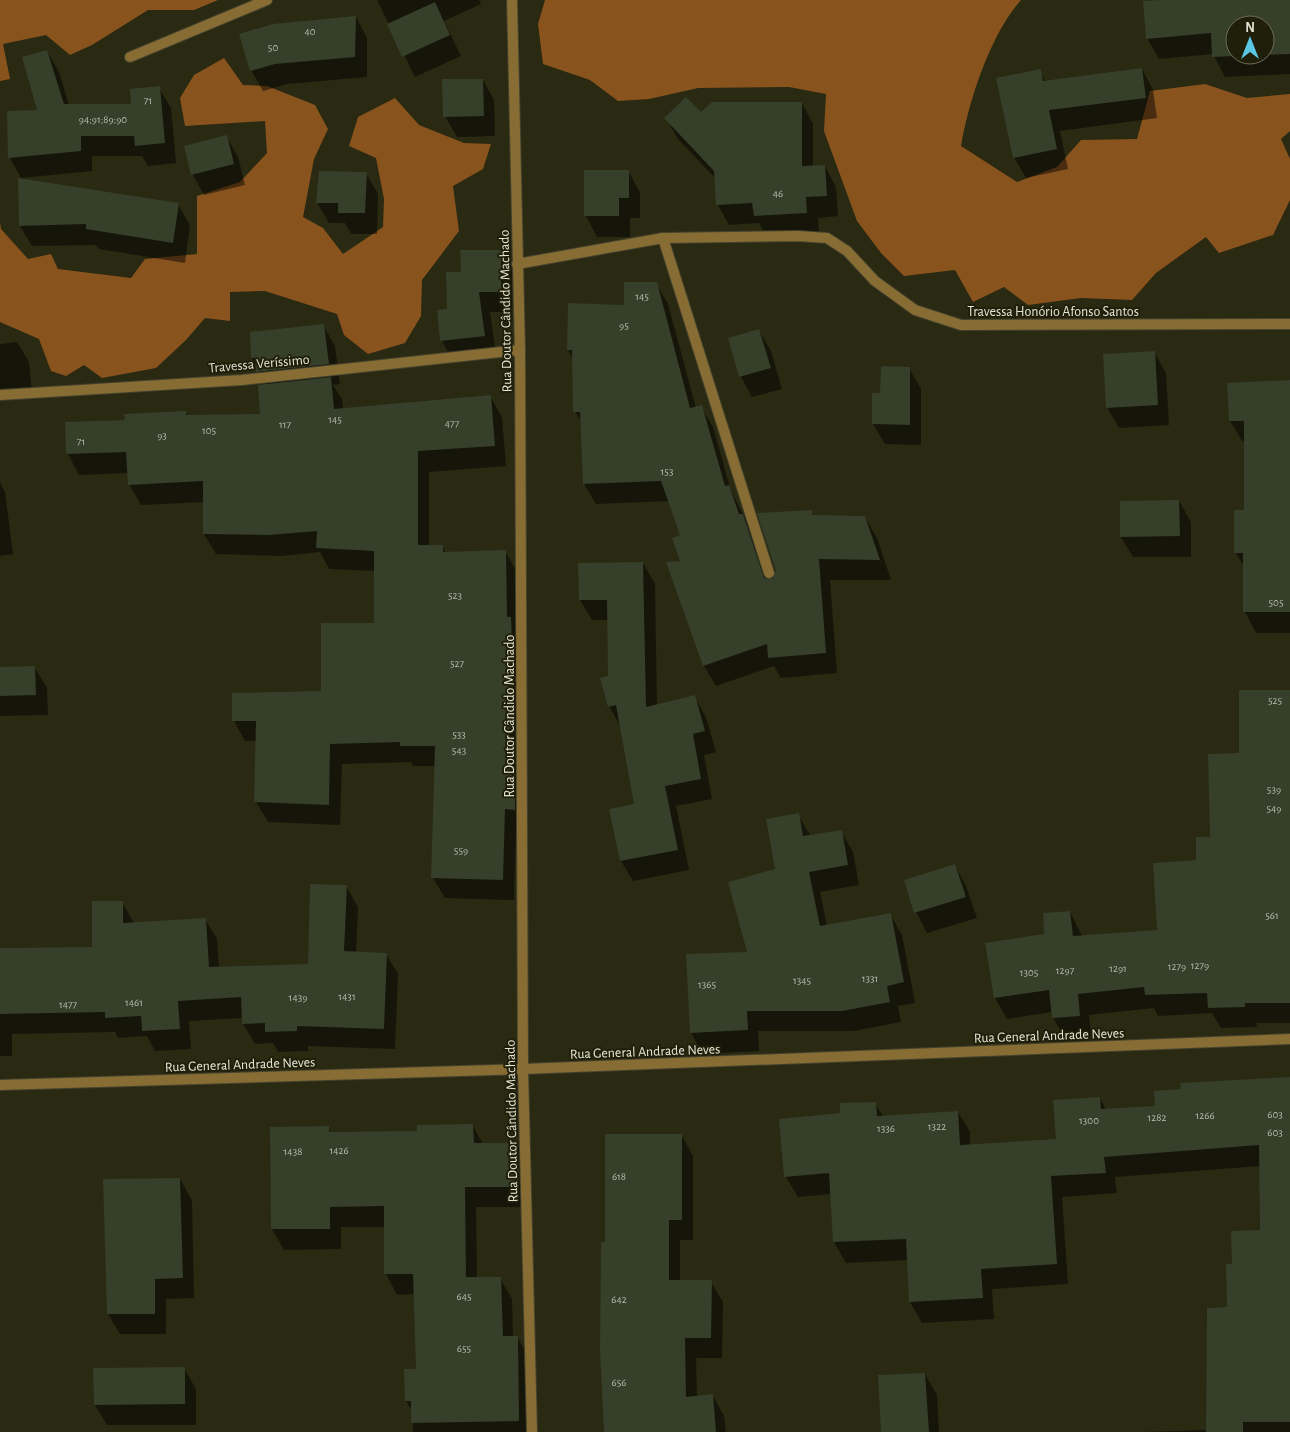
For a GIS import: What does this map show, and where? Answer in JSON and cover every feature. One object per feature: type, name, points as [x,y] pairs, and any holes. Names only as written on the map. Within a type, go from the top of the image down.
[{"type":"street","points":[[130,57],[267,0]]},
{"type":"street","name":"Rua Doutor Cândido Machado","points":[[512,0],[520,350],[522,1069],[532,1432]]},
{"type":"street","name":"Travessa Honório Afonso Santos","points":[[517,264],[664,238],[798,236],[827,238],[847,251],[874,280],[915,310],[962,325],[1290,324]]},
{"type":"street","points":[[664,238],[769,573]]},
{"type":"street","name":"Travessa Veríssimo","points":[[0,395],[242,380],[520,350]]},
{"type":"street","name":"Rua General Andrade Neves","points":[[0,1085],[522,1069],[1290,1039]]},
{"type":"shaded area","points":[[0,0],[218,0],[194,10],[148,10],[92,45],[70,55],[46,35],[3,44],[10,79],[0,81]]},
{"type":"shaded area","points":[[545,0],[1021,0],[1000,31],[982,69],[969,109],[961,146],[1017,182],[1057,167],[1081,140],[1137,139],[1150,91],[1205,84],[1247,98],[1290,94],[1290,131],[1281,139],[1290,159],[1290,200],[1273,235],[1219,253],[1206,237],[1156,273],[1132,300],[1081,298],[1028,305],[1004,287],[973,302],[955,270],[904,276],[881,253],[857,221],[824,131],[826,94],[789,87],[698,88],[649,99],[618,101],[590,80],[543,64],[538,24]]},
{"type":"shaded area","points":[[224,58],[243,85],[267,86],[315,105],[328,129],[314,159],[303,217],[323,228],[343,254],[383,227],[384,199],[376,158],[349,146],[358,117],[395,98],[419,125],[464,143],[491,144],[483,169],[453,186],[459,231],[422,280],[421,316],[405,343],[368,354],[344,335],[337,314],[265,291],[230,292],[230,321],[205,318],[186,340],[156,368],[102,378],[84,365],[66,376],[51,371],[39,339],[0,322],[0,222],[1,229],[28,259],[51,254],[58,269],[131,278],[145,259],[197,254],[197,196],[240,182],[267,153],[265,121],[185,126],[180,98],[194,75]]},
{"type":"building","points":[[1290,0],[1290,54],[1275,55],[1275,15],[1225,15],[1225,56],[1212,57],[1211,33],[1146,39],[1143,1]]},
{"type":"building","points":[[435,2],[450,35],[402,57],[387,24]]},
{"type":"building","points":[[356,16],[355,57],[275,64],[250,71],[239,34],[273,24]]},
{"type":"building","points":[[47,50],[64,104],[131,104],[130,89],[160,86],[165,143],[135,146],[134,136],[81,136],[81,151],[8,158],[7,111],[37,110],[22,57]]},
{"type":"building","points":[[1142,68],[1146,98],[1049,110],[1057,149],[1013,158],[996,78],[1041,69],[1043,81]]},
{"type":"building","points":[[442,79],[483,79],[484,116],[443,117]]},
{"type":"building","points":[[686,97],[701,112],[712,102],[802,102],[802,166],[825,165],[827,196],[806,197],[807,213],[754,216],[752,203],[716,205],[714,171],[664,118]]},
{"type":"building","points":[[227,135],[234,164],[191,175],[184,146]]},
{"type":"building","points":[[584,170],[629,170],[629,198],[619,198],[619,216],[584,216]]},
{"type":"building","points":[[319,171],[367,172],[365,213],[338,213],[338,203],[316,203]]},
{"type":"building","points":[[18,178],[179,203],[173,243],[86,229],[86,224],[19,226]]},
{"type":"building","points":[[460,250],[501,250],[501,292],[479,292],[485,336],[440,341],[437,310],[447,309],[446,272],[461,272]]},
{"type":"building","points":[[624,282],[657,282],[690,408],[702,405],[725,486],[729,485],[739,514],[743,514],[764,578],[772,579],[776,571],[757,513],[812,510],[813,515],[865,516],[880,560],[819,559],[826,653],[768,658],[767,644],[703,666],[666,562],[680,561],[672,538],[680,535],[661,481],[583,484],[580,412],[573,412],[572,350],[567,350],[568,303],[624,305]]},
{"type":"building","points":[[324,324],[329,364],[256,372],[255,358],[251,358],[250,332]]},
{"type":"building","points":[[759,329],[771,368],[739,377],[728,338]]},
{"type":"building","points":[[1155,351],[1158,405],[1106,408],[1103,354]]},
{"type":"building","points":[[881,366],[910,367],[910,425],[872,424],[872,393],[880,393]]},
{"type":"building","points":[[331,377],[334,409],[491,395],[495,446],[418,451],[418,545],[443,545],[443,552],[506,550],[507,617],[511,617],[513,666],[509,667],[510,772],[515,772],[515,810],[505,809],[503,880],[431,878],[435,746],[400,746],[400,742],[330,744],[329,805],[254,802],[256,721],[232,721],[232,693],[321,691],[321,623],[374,623],[374,551],[316,548],[317,531],[269,535],[203,534],[203,481],[128,485],[126,452],[66,454],[65,422],[125,420],[124,414],[186,411],[186,415],[260,414],[258,385]]},
{"type":"building","points":[[1290,380],[1290,612],[1243,612],[1243,553],[1234,553],[1234,510],[1244,510],[1244,421],[1229,421],[1227,383]]},
{"type":"building","points":[[1179,500],[1180,536],[1120,537],[1120,501]]},
{"type":"building","points":[[643,562],[646,707],[695,695],[705,731],[693,734],[701,779],[665,786],[678,850],[620,861],[609,809],[634,804],[616,705],[608,707],[600,678],[608,676],[607,600],[579,600],[578,563]]},
{"type":"building","points":[[35,666],[36,695],[0,696],[0,667]]},
{"type":"building","points":[[1239,690],[1290,690],[1290,1003],[1245,1003],[1245,1007],[1208,1008],[1207,993],[1145,995],[1144,987],[1078,994],[1080,1016],[1052,1018],[1049,990],[994,998],[985,943],[1044,934],[1043,913],[1070,911],[1073,936],[1157,930],[1153,863],[1196,860],[1196,837],[1210,837],[1208,754],[1239,753]]},
{"type":"building","points":[[799,813],[803,836],[842,830],[848,865],[809,872],[820,926],[891,913],[904,982],[887,986],[890,1002],[842,1011],[747,1011],[748,1030],[690,1033],[686,954],[747,952],[728,882],[775,869],[766,819]]},
{"type":"building","points":[[955,864],[966,897],[914,913],[904,880]]},
{"type":"building","points":[[310,884],[347,885],[344,951],[387,953],[384,1029],[297,1026],[297,1031],[265,1032],[265,1023],[242,1024],[241,997],[178,1001],[180,1029],[142,1031],[141,1016],[105,1018],[105,1012],[0,1014],[0,948],[92,947],[92,901],[123,901],[123,923],[206,918],[209,967],[308,964]]},
{"type":"building","points":[[1290,1077],[1290,1422],[1243,1422],[1243,1432],[1206,1432],[1207,1308],[1227,1307],[1226,1264],[1232,1264],[1231,1231],[1260,1230],[1259,1145],[1104,1157],[1106,1173],[1051,1176],[1057,1264],[981,1269],[983,1298],[909,1302],[906,1239],[833,1242],[829,1173],[784,1177],[779,1119],[840,1113],[840,1103],[876,1102],[877,1116],[958,1111],[960,1145],[1056,1139],[1053,1100],[1100,1097],[1101,1109],[1155,1106],[1154,1091],[1181,1089],[1180,1083]]},
{"type":"building","points":[[473,1124],[474,1143],[518,1143],[519,1187],[465,1187],[466,1277],[501,1277],[503,1336],[518,1336],[519,1421],[411,1423],[411,1401],[405,1401],[404,1369],[416,1369],[413,1274],[384,1274],[384,1206],[330,1207],[330,1229],[271,1229],[270,1127],[329,1126],[329,1132],[417,1131],[417,1125]]},
{"type":"building","points":[[605,1134],[682,1134],[682,1220],[669,1220],[669,1280],[712,1280],[711,1338],[685,1338],[686,1397],[713,1394],[716,1432],[604,1432],[600,1351],[601,1242],[605,1242]]},
{"type":"building","points":[[180,1178],[183,1278],[155,1279],[155,1314],[107,1314],[103,1179]]},
{"type":"building","points":[[185,1367],[185,1404],[94,1405],[93,1368]]},
{"type":"building","points":[[925,1373],[929,1432],[881,1432],[878,1375]]}]
